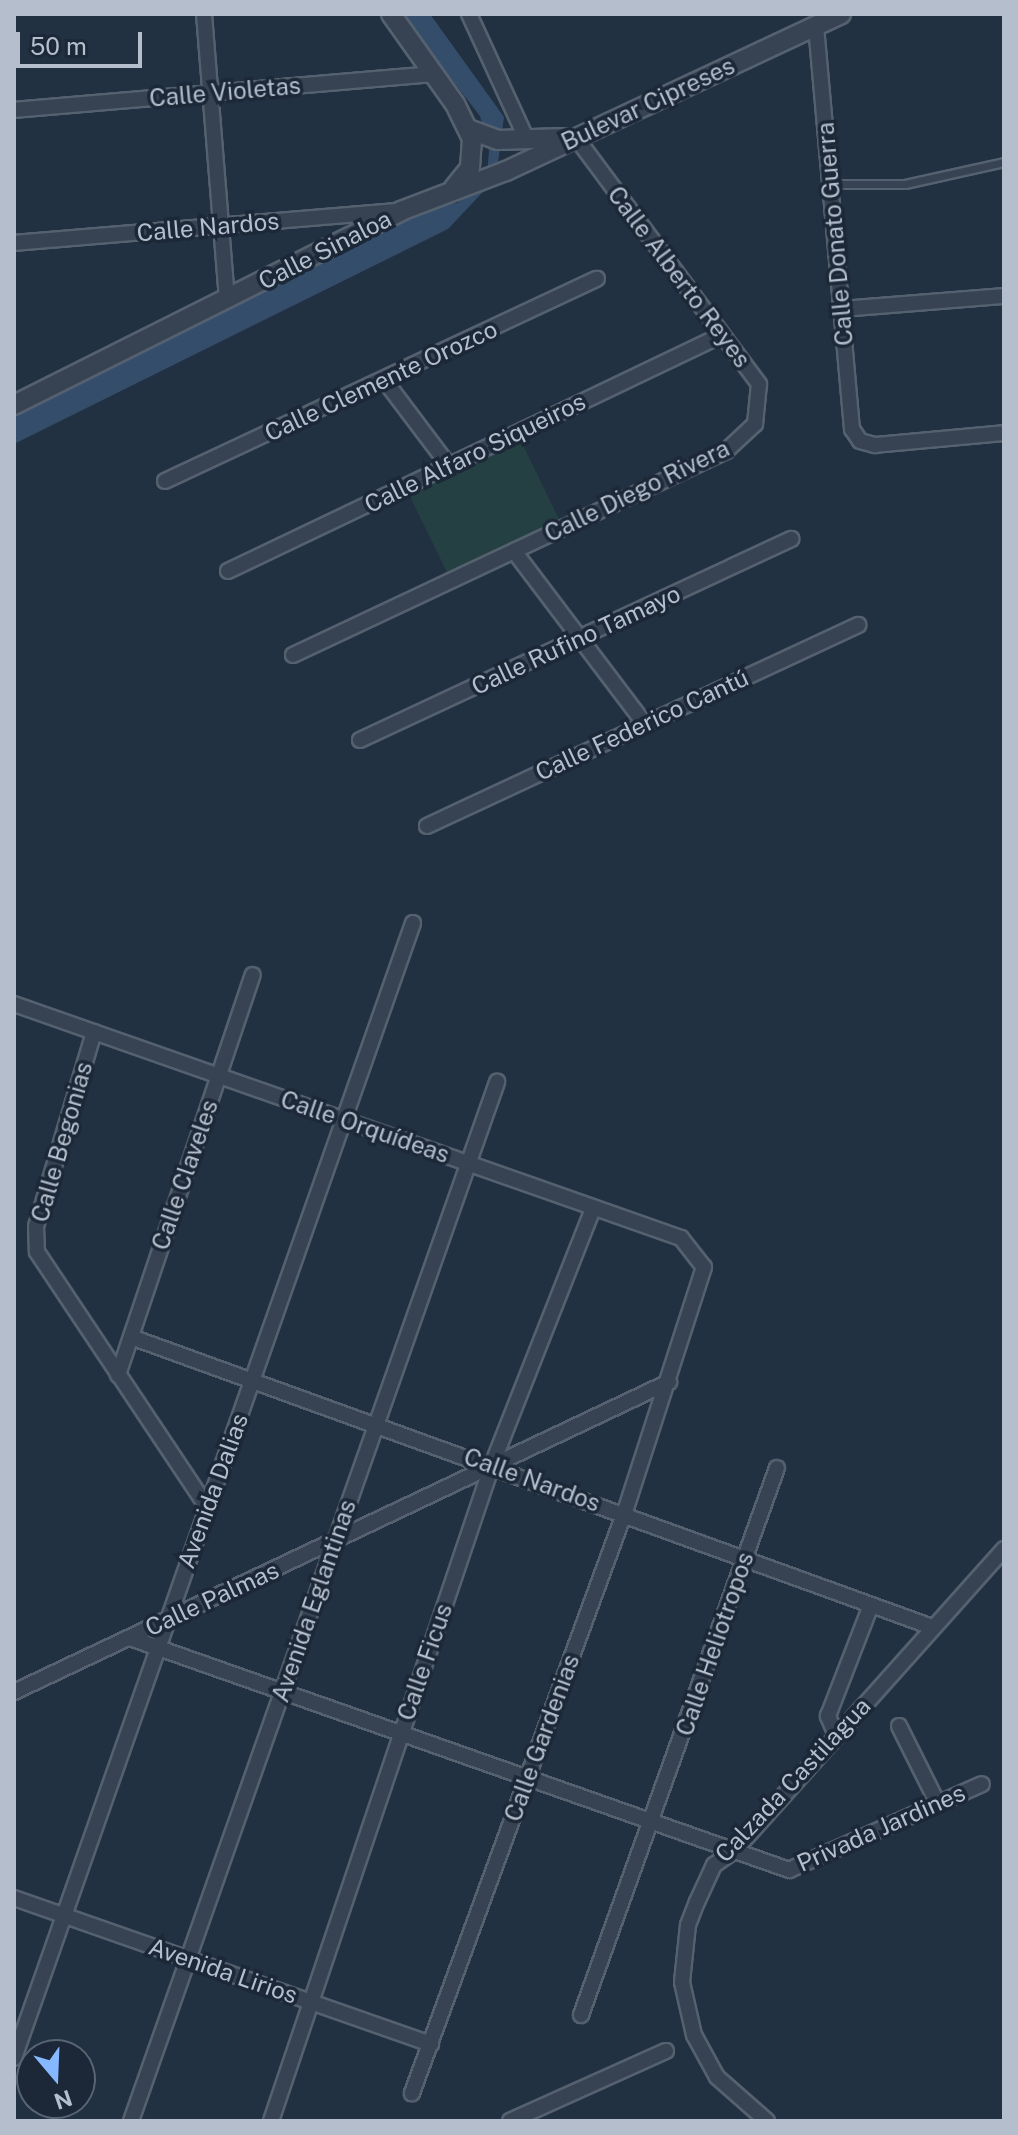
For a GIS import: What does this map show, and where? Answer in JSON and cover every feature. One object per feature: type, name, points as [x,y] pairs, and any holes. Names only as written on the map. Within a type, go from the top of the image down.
[{"type":"street","points":[[204,14],[227,300]]},
{"type":"street","points":[[391,14],[475,132],[470,168],[461,186]]},
{"type":"street","points":[[469,14],[519,140]]},
{"type":"street","name":"Bulevar Cipreses","points":[[461,186],[506,171],[837,15]]},
{"type":"street","name":"Calle Donato Guerra","points":[[816,26],[852,429],[860,441],[875,445],[1004,433]]},
{"type":"street","name":"Calle Violetas","points":[[14,110],[435,74]]},
{"type":"street","points":[[475,132],[519,140],[576,138]]},
{"type":"street","name":"Calle Alberto Reyes","points":[[576,138],[759,384],[755,424]]},
{"type":"street","name":"Calle Sinaloa","points":[[14,405],[401,211],[461,186]]},
{"type":"street","name":"Calle Nardos","points":[[14,243],[401,211]]},
{"type":"street","name":"Calle Clemente Orozco","points":[[165,481],[385,381],[597,279]]},
{"type":"street","points":[[842,309],[1004,296]]},
{"type":"street","name":"Calle Alfaro Siqueiros","points":[[228,571],[722,335]]},
{"type":"street","points":[[385,381],[449,466]]},
{"type":"street","name":"Calle Diego Rivera","points":[[293,655],[726,451],[755,424]]},
{"type":"street","name":"Calle Rufino Tamayo","points":[[360,740],[791,539]]},
{"type":"street","name":"Calle Diego Rivera","points":[[514,551],[644,723]]},
{"type":"street","name":"Calle Federico Cantú","points":[[427,826],[859,625]]},
{"type":"street","name":"Avenida Dalias","points":[[14,2058],[413,923]]},
{"type":"street","name":"Calle Claveles","points":[[118,1375],[253,975]]},
{"type":"street","name":"Calle Orquídeas","points":[[14,1004],[681,1238],[704,1267]]},
{"type":"street","name":"Calle Begonias","points":[[94,1032],[36,1226],[37,1252],[118,1375]]},
{"type":"street","name":"Avenida Eglantinas","points":[[131,2121],[497,1082]]},
{"type":"street","name":"Calle Ficus","points":[[271,2121],[492,1465],[593,1208]]},
{"type":"street","name":"Calle Gardenias","points":[[412,2093],[624,1514],[704,1267]]},
{"type":"street","name":"Calle Nardos","points":[[131,1337],[492,1465],[932,1627]]},
{"type":"street","points":[[118,1375],[207,1507]]},
{"type":"street","name":"Calle Palmas","points":[[14,1692],[669,1382]]},
{"type":"street","name":"Calle Heliotropos","points":[[581,2015],[777,1468]]},
{"type":"street","name":"Calzada Castilagua","points":[[767,2121],[717,2077],[703,2056],[682,1982],[688,1925],[697,1902],[714,1865],[734,1851],[1004,1549]]},
{"type":"street","points":[[836,1735],[828,1716],[871,1605]]},
{"type":"street","name":"Privada Jardines","points":[[130,1638],[653,1820],[778,1868],[799,1868],[982,1784]]},
{"type":"street","points":[[899,1726],[938,1804]]},
{"type":"street","name":"Avenida Lirios","points":[[14,1898],[431,2044]]},
{"type":"street","points":[[520,2119],[666,2051]]},
{"type":"lane","points":[[830,184],[905,184],[1004,162]]},
{"type":"green space","points":[[518,435],[562,525],[450,579],[407,489]]},
{"type":"water","points":[[401,14],[430,14],[504,117],[496,178],[448,229],[14,444],[14,414],[434,205],[457,203],[472,192],[487,174],[489,151],[480,116]]}]
